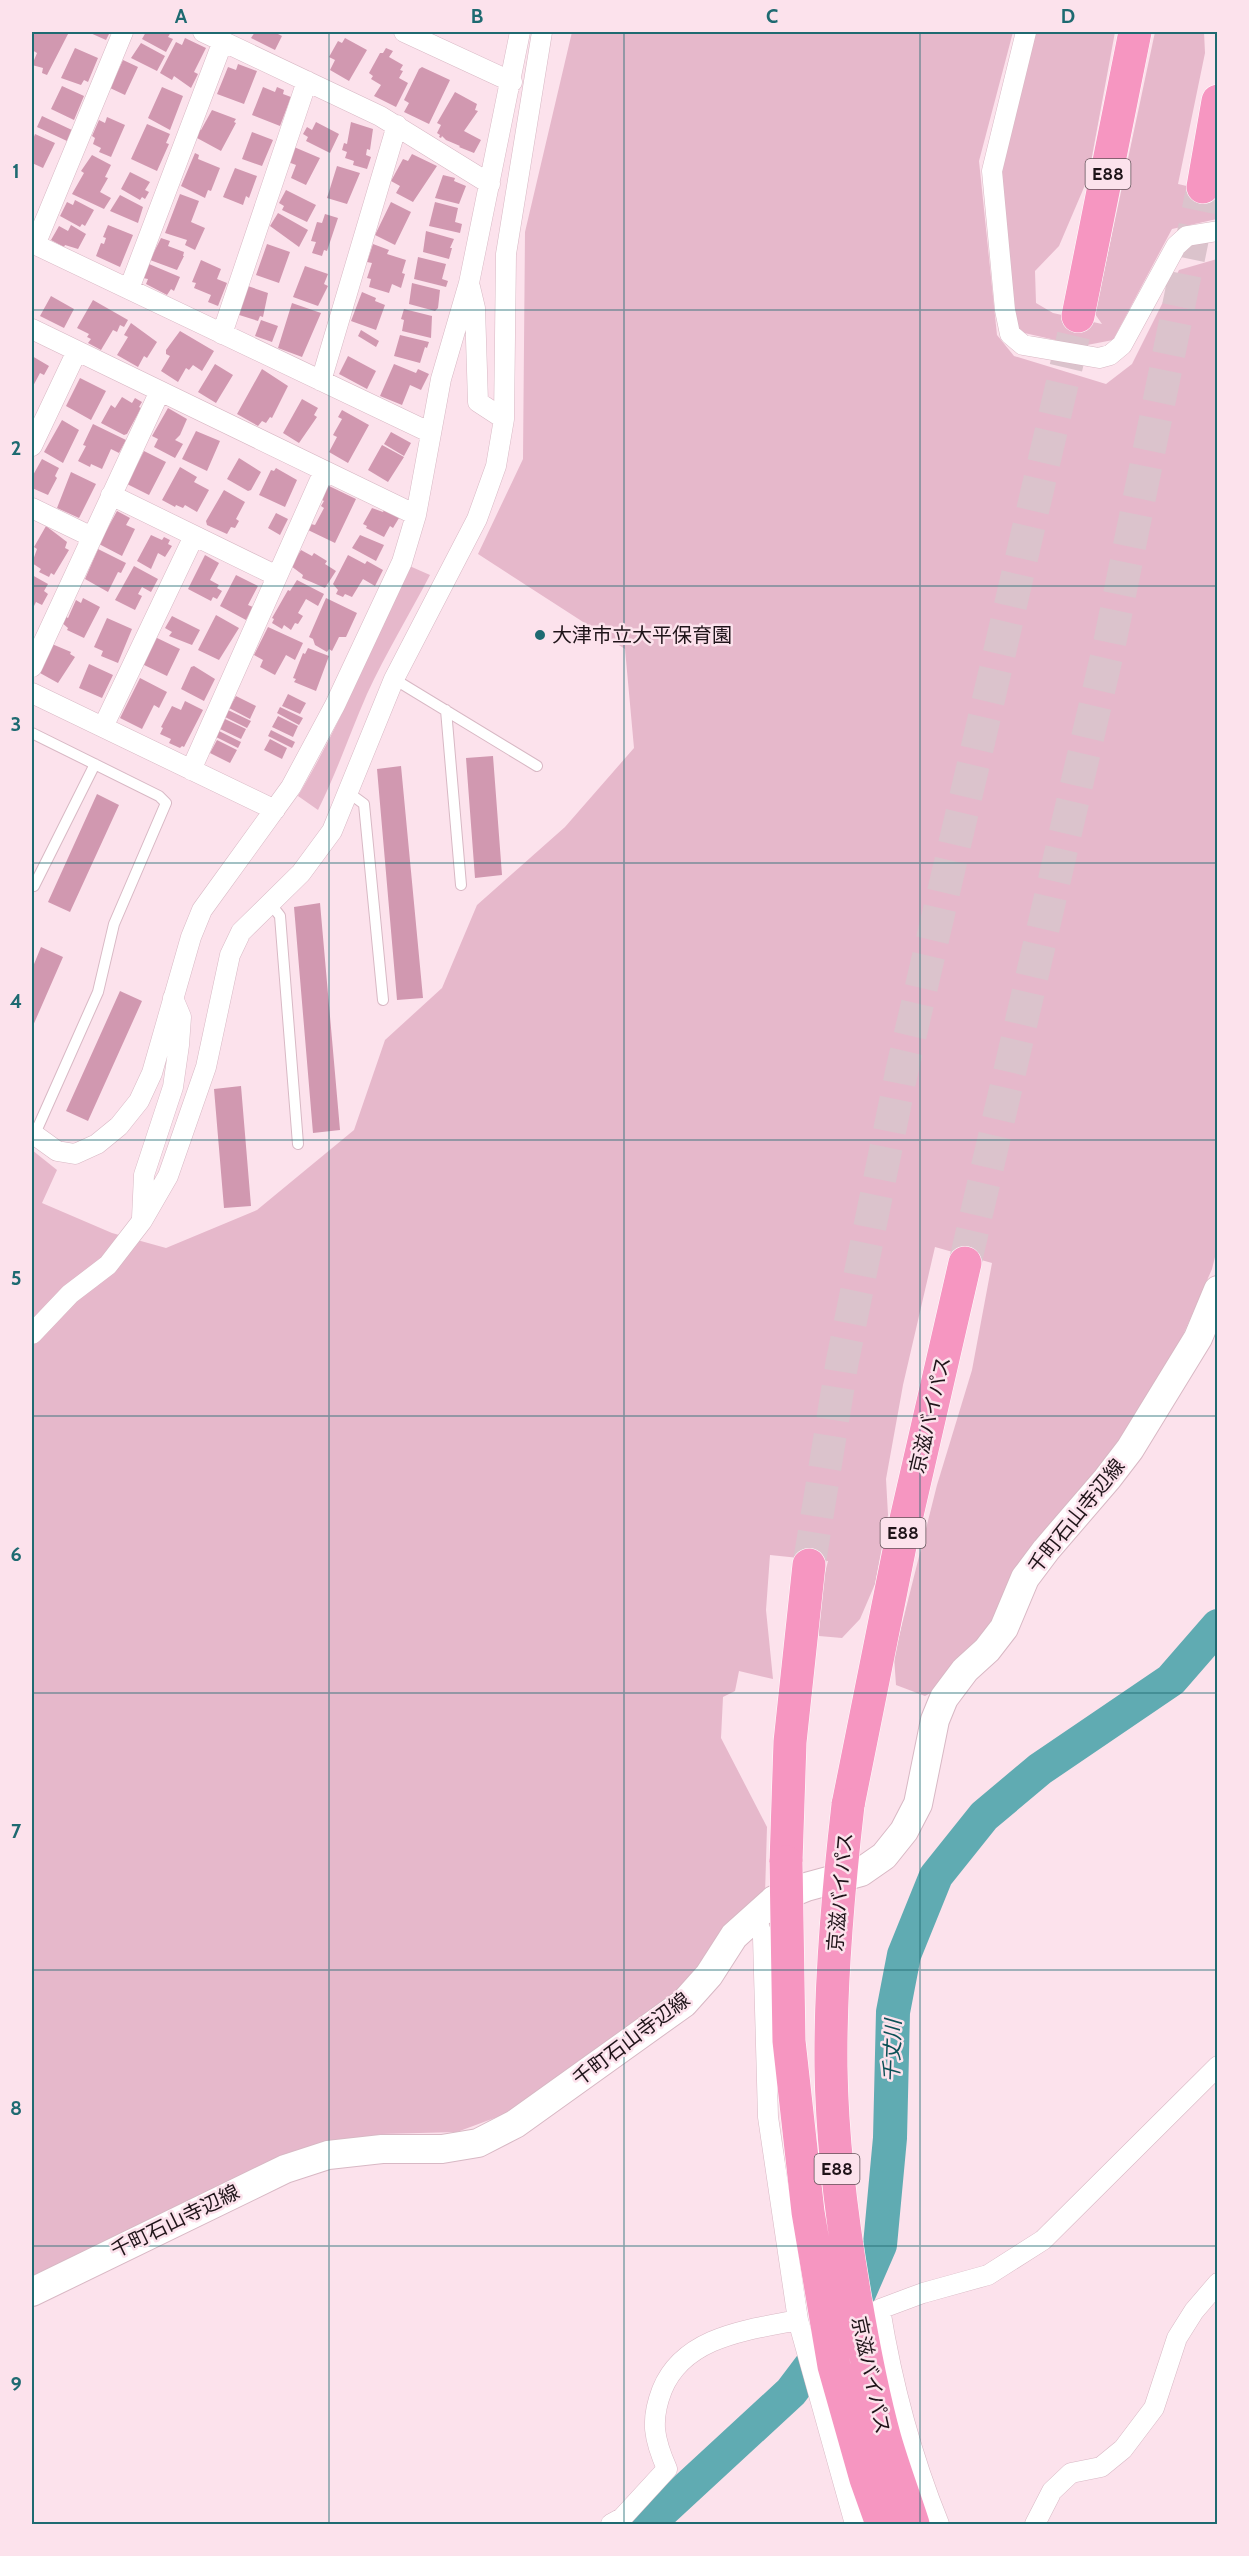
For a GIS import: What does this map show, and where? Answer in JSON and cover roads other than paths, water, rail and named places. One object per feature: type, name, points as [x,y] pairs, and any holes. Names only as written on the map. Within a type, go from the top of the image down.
[{"type":"highway","name":"E88","points":[[1078,316],[1135,32]]},
{"type":"highway","points":[[1203,187],[1218,101]]},
{"type":"highway","name":"京滋バイパス","points":[[914,2524],[885,2439],[867,2369],[841,2217],[831,2066],[836,1908],[848,1805],[898,1552],[965,1263]]},
{"type":"highway","name":"京滋バイパス","points":[[809,1565],[790,1742],[786,1862],[789,2041],[808,2211],[834,2366],[862,2468],[882,2524]]},
{"type":"main road","name":"千町石山寺辺線","points":[[32,2292],[285,2169],[328,2155],[382,2150],[442,2149],[478,2143],[515,2124],[684,2004],[709,1975],[734,1936],[774,1899],[806,1887],[861,1872],[884,1856],[904,1831],[918,1804],[935,1720],[944,1698],[965,1670],[987,1650],[1004,1629],[1025,1578],[1130,1449],[1198,1338],[1218,1290]]},
{"type":"street","points":[[123,32],[33,244],[431,433]]},
{"type":"street","points":[[203,32],[397,125],[490,184]]},
{"type":"street","points":[[404,32],[512,82]]},
{"type":"street","points":[[33,1134],[57,1151],[75,1154],[97,1144],[119,1126],[139,1101],[152,1073],[191,937],[202,910],[275,810],[305,762],[335,705],[402,562],[416,515],[441,379],[469,283],[512,82],[520,32]]},
{"type":"street","points":[[32,1334],[70,1294],[108,1265],[142,1221],[168,1176],[206,1066],[230,955],[241,932],[312,861],[332,831],[394,679],[477,519],[496,466],[504,419],[506,254],[542,32]]},
{"type":"street","points":[[1026,32],[992,171],[1005,310],[1010,334],[1023,345],[1099,358],[1110,355],[1122,345],[1176,246],[1187,236],[1218,231]]},
{"type":"street","points":[[129,290],[223,41]]},
{"type":"street","points":[[222,334],[307,81]]},
{"type":"street","points":[[321,381],[397,125]]},
{"type":"street","points":[[469,283],[475,308],[478,402],[504,419]]},
{"type":"street","points":[[32,329],[416,515]]},
{"type":"street","points":[[32,446],[77,351]]},
{"type":"street","points":[[32,667],[160,391]]},
{"type":"street","points":[[191,770],[324,471]]},
{"type":"street","points":[[111,495],[277,576]]},
{"type":"street","points":[[32,508],[92,537]]},
{"type":"street","points":[[103,727],[194,536]]},
{"type":"street","points":[[32,693],[275,810]]},
{"type":"street","points":[[142,1221],[144,1175],[173,1087],[179,1045],[181,1017],[173,998]]},
{"type":"street","points":[[755,1916],[763,1937],[768,2117],[799,2326],[855,2524]]},
{"type":"street","points":[[939,2524],[906,2427],[888,2360],[880,2309],[923,2293],[988,2275],[1043,2240],[1218,2066]]},
{"type":"street","points":[[1035,2524],[1052,2491],[1071,2472],[1101,2466],[1123,2449],[1154,2408],[1177,2338],[1194,2311],[1218,2283]]},
{"type":"street","points":[[610,2524],[622,2518],[667,2469],[655,2442],[654,2410],[668,2376],[683,2358],[704,2344],[738,2332],[799,2326]]},
{"type":"street","points":[[814,2381],[888,2360]]},
{"type":"lane","points":[[394,679],[537,766]]},
{"type":"lane","points":[[446,710],[460,885]]},
{"type":"lane","points":[[32,733],[159,796],[166,803],[114,924],[98,993],[33,1134]]},
{"type":"lane","points":[[34,886],[95,764]]},
{"type":"lane","points":[[349,793],[364,804],[383,1000]]},
{"type":"lane","points":[[270,903],[280,916],[298,1144]]},
{"type":"waterway","name":"千丈川","points":[[648,2524],[791,2392],[850,2314],[880,2245],[890,2138],[893,2012],[904,1955],[936,1876],[984,1816],[1040,1769],[1171,1680],[1218,1626]]},
{"type":"tunnel","points":[[965,1263],[1109,646],[1203,187]]},
{"type":"tunnel","points":[[809,1565],[842,1363],[902,1070],[1078,316]]},
{"type":"place","name":"大津市立大平保育園","points":[[540,635]]}]
